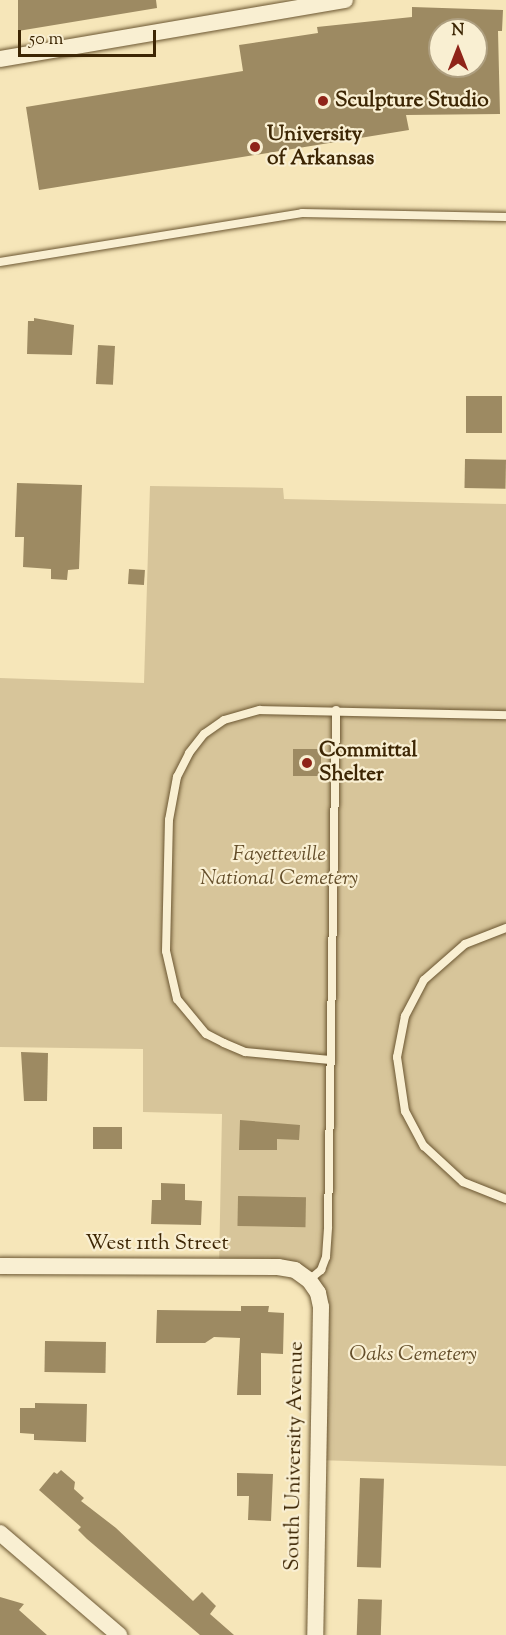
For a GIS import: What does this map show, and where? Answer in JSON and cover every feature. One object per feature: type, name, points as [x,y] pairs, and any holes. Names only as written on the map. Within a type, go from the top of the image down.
[{"type":"street","points":[[0,59],[345,0]]},
{"type":"street","name":"West 11th Street","points":[[0,1266],[278,1267],[295,1270],[309,1280]]},
{"type":"street","name":"South University Avenue","points":[[309,1280],[318,1293],[321,1307],[315,1635]]},
{"type":"street","points":[[0,1533],[119,1635]]},
{"type":"lane","points":[[0,262],[302,213],[506,217]]},
{"type":"lane","points":[[330,1060],[245,1052],[206,1034],[177,999],[166,951],[171,801],[189,753],[204,734],[224,720],[260,710],[506,715]]},
{"type":"lane","points":[[309,1280],[321,1270],[326,1257],[336,710]]},
{"type":"lane","points":[[506,928],[465,944],[429,975],[405,1016],[397,1057],[401,1098],[424,1146],[463,1182],[506,1199]]},
{"type":"green space","name":"Fayetteville National Cemetery","points":[[150,486],[283,488],[284,499],[506,504],[506,1466],[316,1460],[321,1307],[295,1270],[219,1267],[222,1114],[143,1112],[143,1049],[0,1047],[0,678],[144,683]]},
{"type":"building","points":[[18,0],[156,0],[157,8],[18,31]]},
{"type":"building","points":[[412,7],[503,10],[502,31],[498,31],[500,114],[406,115],[409,130],[39,190],[26,107],[243,71],[239,45],[318,33],[317,27],[412,17]]},
{"type":"building","points":[[34,318],[74,325],[72,355],[27,354],[28,321],[34,321]]},
{"type":"building","points":[[98,345],[115,346],[113,385],[96,384]]},
{"type":"building","points":[[466,396],[502,396],[502,433],[466,433]]},
{"type":"building","points":[[465,459],[506,460],[505,489],[464,488]]},
{"type":"building","points":[[17,483],[82,485],[79,569],[68,570],[67,580],[51,579],[51,569],[23,567],[24,537],[15,537]]},
{"type":"building","points":[[129,569],[145,570],[144,585],[128,584]]},
{"type":"building","name":"Committal Shelter","points":[[293,749],[321,749],[321,776],[293,776]]},
{"type":"building","points":[[21,1052],[48,1053],[47,1101],[24,1101]]},
{"type":"building","points":[[240,1120],[300,1125],[299,1140],[277,1139],[277,1150],[239,1150]]},
{"type":"building","points":[[93,1127],[122,1127],[122,1149],[93,1149]]},
{"type":"building","points":[[161,1183],[185,1184],[185,1200],[202,1201],[201,1225],[151,1224],[152,1200],[161,1200]]},
{"type":"building","points":[[238,1196],[306,1197],[305,1227],[237,1226]]},
{"type":"building","points":[[241,1306],[269,1306],[268,1312],[284,1313],[283,1354],[261,1353],[261,1395],[237,1395],[240,1338],[214,1337],[205,1343],[156,1343],[157,1310],[241,1311]]},
{"type":"building","points":[[45,1341],[106,1342],[105,1373],[44,1372]]},
{"type":"building","points":[[35,1403],[87,1404],[86,1442],[34,1440],[34,1434],[20,1433],[20,1408],[35,1408]]},
{"type":"building","points":[[61,1470],[75,1482],[74,1489],[84,1498],[81,1501],[116,1528],[193,1601],[202,1592],[216,1606],[210,1614],[234,1635],[200,1635],[87,1539],[78,1530],[81,1527],[39,1490],[54,1472],[57,1474]]},
{"type":"building","points":[[237,1473],[273,1474],[271,1521],[248,1520],[249,1496],[237,1496]]},
{"type":"building","points":[[360,1478],[384,1479],[381,1568],[357,1567]]},
{"type":"building","points":[[0,1597],[24,1604],[19,1610],[47,1635],[0,1635]]},
{"type":"building","points":[[358,1599],[382,1600],[381,1635],[357,1635]]},
{"type":"place","name":"Sculpture Studio","points":[[323,101]]},
{"type":"place","name":"University of Arkansas","points":[[255,147]]},
{"type":"place","name":"Committal Shelter","points":[[307,763]]},
{"type":"park label","name":"Oaks Cemetery","points":[[413,1355]]}]
